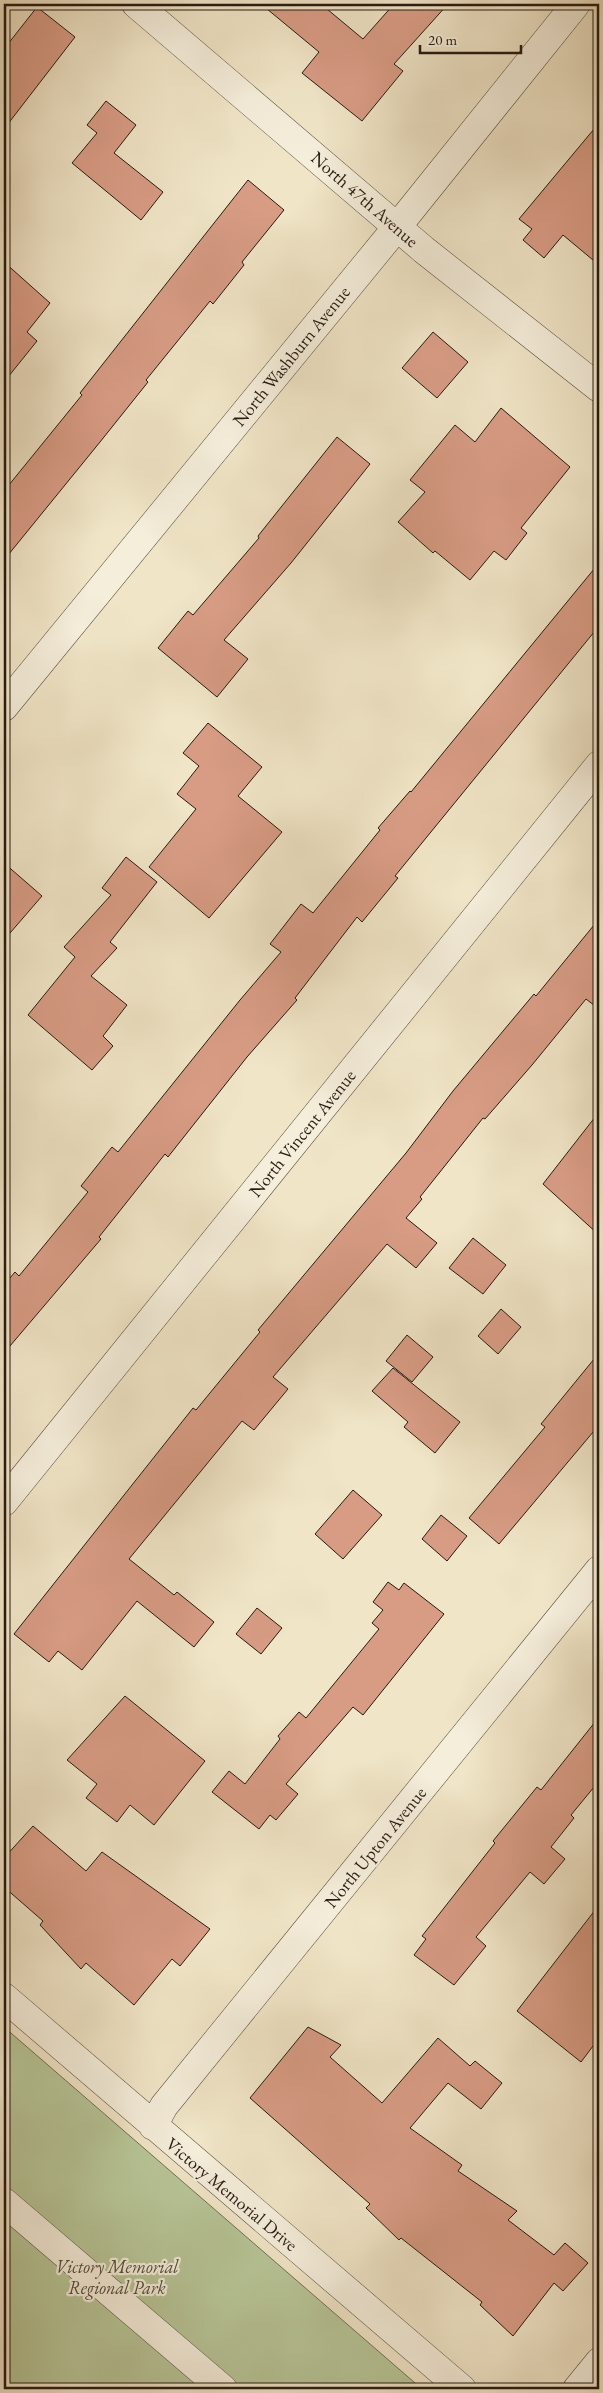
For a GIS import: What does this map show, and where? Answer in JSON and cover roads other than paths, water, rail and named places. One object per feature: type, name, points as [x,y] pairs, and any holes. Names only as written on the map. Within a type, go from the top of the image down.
[{"type":"street","name":"North 47th Avenue","points":[[136,4],[397,227],[599,388]]},
{"type":"street","name":"North Washburn Avenue","points":[[4,707],[397,227],[415,201],[576,4]]},
{"type":"street","name":"North Vincent Avenue","points":[[4,1502],[599,765]]},
{"type":"street","name":"North Upton Avenue","points":[[153,2126],[177,2091],[599,1570]]},
{"type":"street","name":"Victory Memorial Drive","points":[[4,1997],[462,2389]]},
{"type":"street","points":[[4,2202],[223,2389]]},
{"type":"street","points":[[577,2389],[599,2362]]},
{"type":"park label","name":"Victory Memorial Regional Park","points":[[117,2276]]}]
